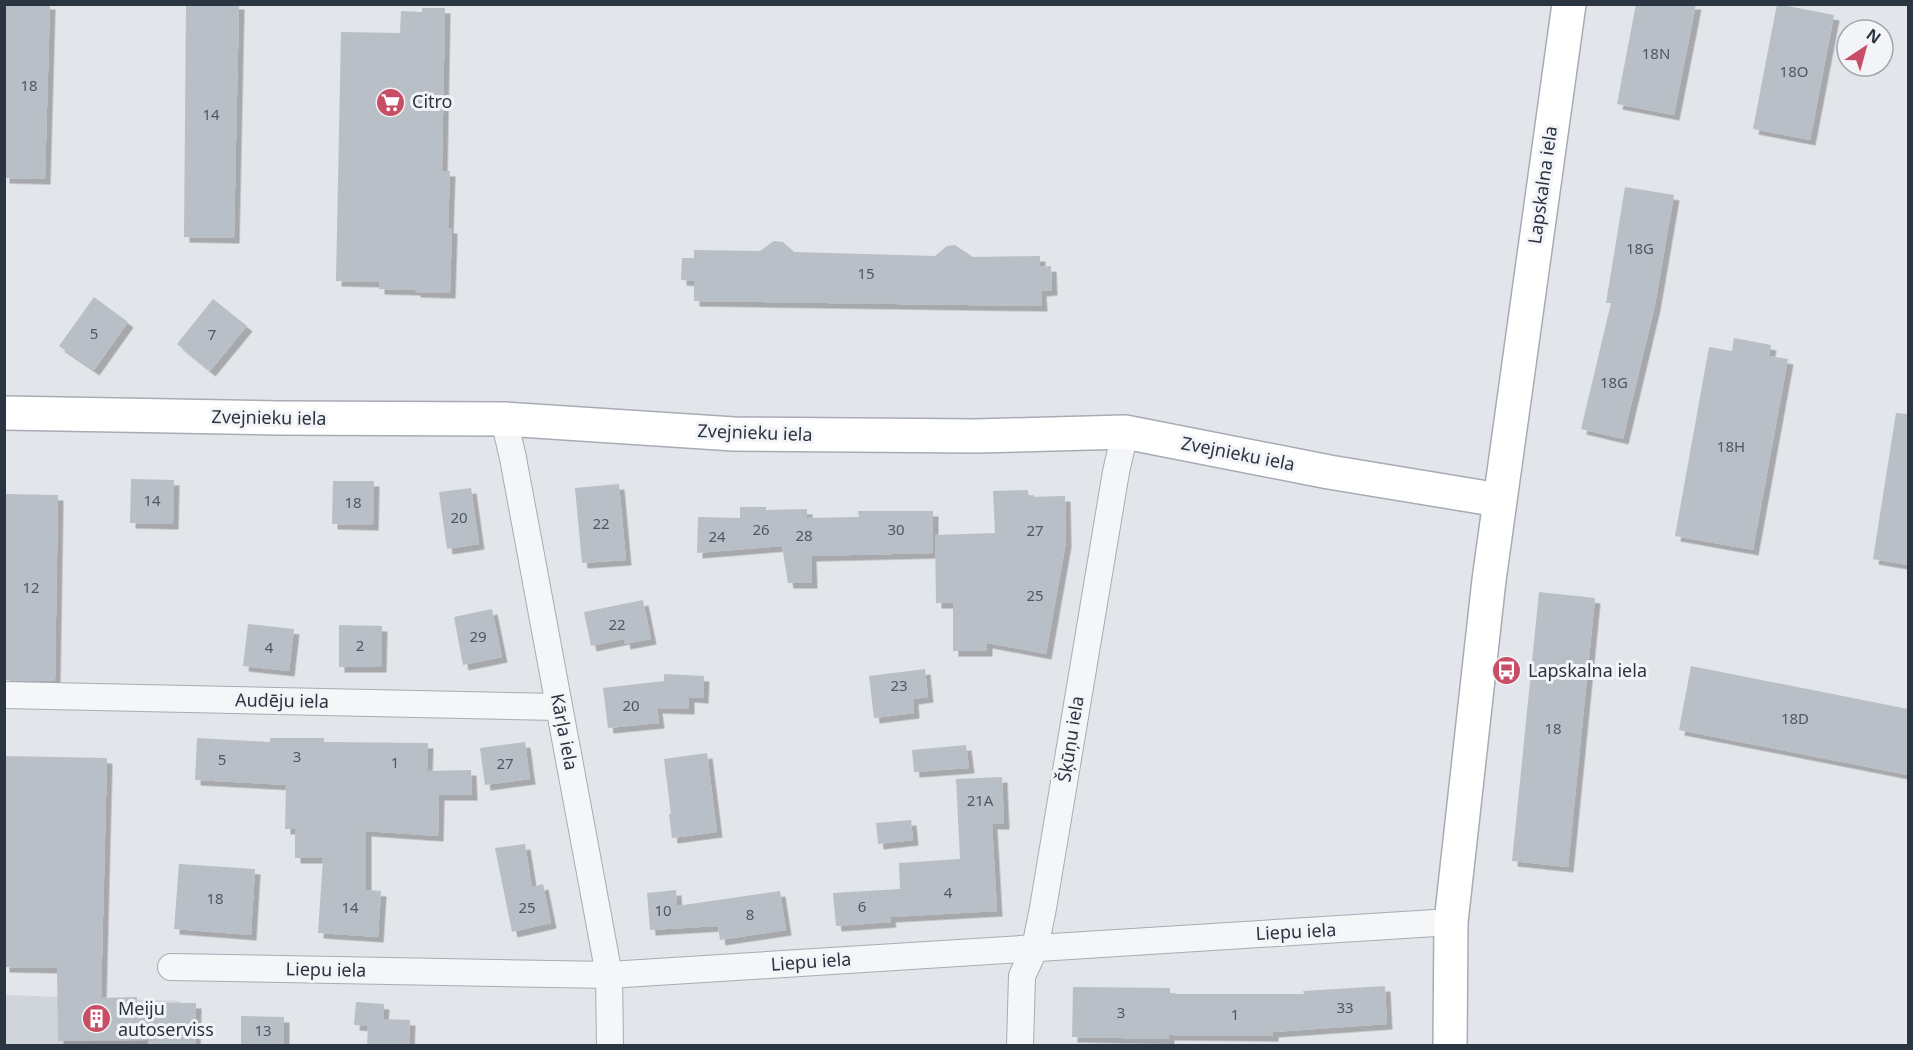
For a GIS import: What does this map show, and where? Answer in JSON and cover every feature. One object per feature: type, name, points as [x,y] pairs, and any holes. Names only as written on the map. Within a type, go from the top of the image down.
[{"type":"street","name":"Lapskalna iela","points":[[1450,1046],[1451,922],[1499,500],[1569,4]]},
{"type":"street","name":"Zvejnieku iela","points":[[4,414],[504,419],[734,434],[976,436],[1125,432],[1329,472],[1499,500]]},
{"type":"street","name":"Kārļa iela","points":[[504,419],[609,975],[610,1046]]},
{"type":"street","name":"Šķūņu iela","points":[[1020,1046],[1022,976],[1035,948],[1051,864],[1116,472],[1125,432]]},
{"type":"street","name":"Audēju iela","points":[[4,695],[559,707]]},
{"type":"street","name":"Liepu iela","points":[[171,967],[609,975],[1451,922]]},
{"type":"shaded area","points":[[5,995],[180,1001],[179,1045],[5,1046]]},
{"type":"building","points":[[4,4],[50,4],[45,179],[4,178]]},
{"type":"building","points":[[186,4],[239,4],[234,238],[184,237]]},
{"type":"building","points":[[1636,4],[1696,4],[1674,115],[1617,104]]},
{"type":"building","points":[[1777,4],[1834,15],[1810,140],[1753,129]]},
{"type":"building","name":"Citro","points":[[422,8],[445,8],[442,171],[450,171],[448,228],[452,228],[450,293],[379,289],[379,282],[336,281],[341,32],[400,33],[401,11],[422,12]]},
{"type":"building","points":[[1625,187],[1674,195],[1655,305],[1623,439],[1581,429],[1611,303],[1606,303]]},
{"type":"building","points":[[774,241],[783,242],[794,252],[935,256],[947,246],[955,245],[973,257],[1040,256],[1040,267],[1051,266],[1052,290],[1041,291],[1042,306],[694,301],[694,281],[681,280],[682,258],[694,258],[694,250],[760,251]]},
{"type":"building","points":[[94,297],[128,322],[94,370],[59,346]]},
{"type":"building","points":[[213,299],[247,326],[210,371],[177,344]]},
{"type":"building","points":[[1734,338],[1771,345],[1769,356],[1788,359],[1753,550],[1675,536],[1709,347],[1732,351]]},
{"type":"building","points":[[1896,413],[1908,414],[1908,565],[1873,559]]},
{"type":"building","points":[[131,479],[174,480],[173,524],[130,523]]},
{"type":"building","points":[[333,481],[374,481],[373,525],[332,524]]},
{"type":"building","points":[[619,484],[626,560],[582,563],[575,488]]},
{"type":"building","points":[[471,488],[479,544],[447,549],[439,492]]},
{"type":"building","points":[[1028,490],[1029,497],[1065,496],[1066,542],[1046,654],[987,643],[987,651],[953,651],[953,603],[936,603],[935,535],[995,533],[993,491]]},
{"type":"building","points":[[4,494],[58,495],[55,681],[4,680]]},
{"type":"building","points":[[740,507],[766,507],[766,510],[807,509],[807,518],[859,517],[858,511],[933,511],[933,553],[811,556],[812,583],[788,583],[782,546],[697,553],[698,517],[740,518]]},
{"type":"building","points":[[1539,592],[1595,598],[1568,867],[1512,861]]},
{"type":"building","points":[[643,600],[651,639],[625,644],[624,639],[591,646],[584,612]]},
{"type":"building","points":[[492,609],[502,657],[463,665],[454,617]]},
{"type":"building","points":[[248,624],[294,629],[289,671],[243,666]]},
{"type":"building","points":[[339,625],[382,626],[381,667],[339,667]]},
{"type":"building","points":[[1691,666],[1908,709],[1908,775],[1679,730]]},
{"type":"building","points":[[925,669],[928,697],[913,699],[914,713],[874,718],[869,676]]},
{"type":"building","points":[[664,674],[704,676],[703,698],[689,697],[689,709],[657,708],[659,723],[608,728],[603,688],[664,681]]},
{"type":"building","points":[[197,738],[270,742],[270,738],[324,738],[324,742],[428,743],[427,771],[471,770],[472,795],[439,795],[438,836],[366,831],[366,890],[381,891],[378,937],[318,933],[323,858],[295,858],[295,829],[285,829],[286,785],[195,780]]},
{"type":"building","points":[[525,742],[530,779],[485,785],[480,748]]},
{"type":"building","points":[[966,745],[969,768],[914,772],[912,750]]},
{"type":"building","points":[[707,753],[717,832],[672,838],[664,759]]},
{"type":"building","points":[[4,756],[107,758],[101,998],[137,997],[137,1003],[196,1003],[195,1046],[148,1046],[148,1040],[58,1041],[57,968],[4,967]]},
{"type":"building","points":[[1002,777],[1004,824],[992,824],[997,911],[890,917],[891,922],[836,926],[833,893],[900,889],[899,863],[960,859],[956,779]]},
{"type":"building","points":[[911,820],[913,840],[878,844],[876,823]]},
{"type":"building","points":[[525,844],[532,887],[543,884],[551,923],[512,932],[495,848]]},
{"type":"building","points":[[179,864],[255,869],[251,935],[174,929]]},
{"type":"building","points":[[676,890],[677,906],[780,891],[786,930],[720,940],[718,926],[650,930],[647,893]]},
{"type":"building","points":[[1385,986],[1387,1024],[1273,1032],[1273,1036],[1169,1035],[1169,1039],[1072,1037],[1073,987],[1170,988],[1170,994],[1304,994],[1303,991]]},
{"type":"building","points":[[356,1002],[384,1004],[383,1019],[410,1020],[409,1046],[367,1046],[368,1026],[354,1025]]},
{"type":"building","points":[[241,1016],[284,1017],[284,1046],[241,1046]]},
{"type":"place","name":"Citro","points":[[391,102]]},
{"type":"place","name":"Lapskalna iela","points":[[1507,671]]},
{"type":"place","name":"Meiju autoserviss","points":[[97,1019]]}]
